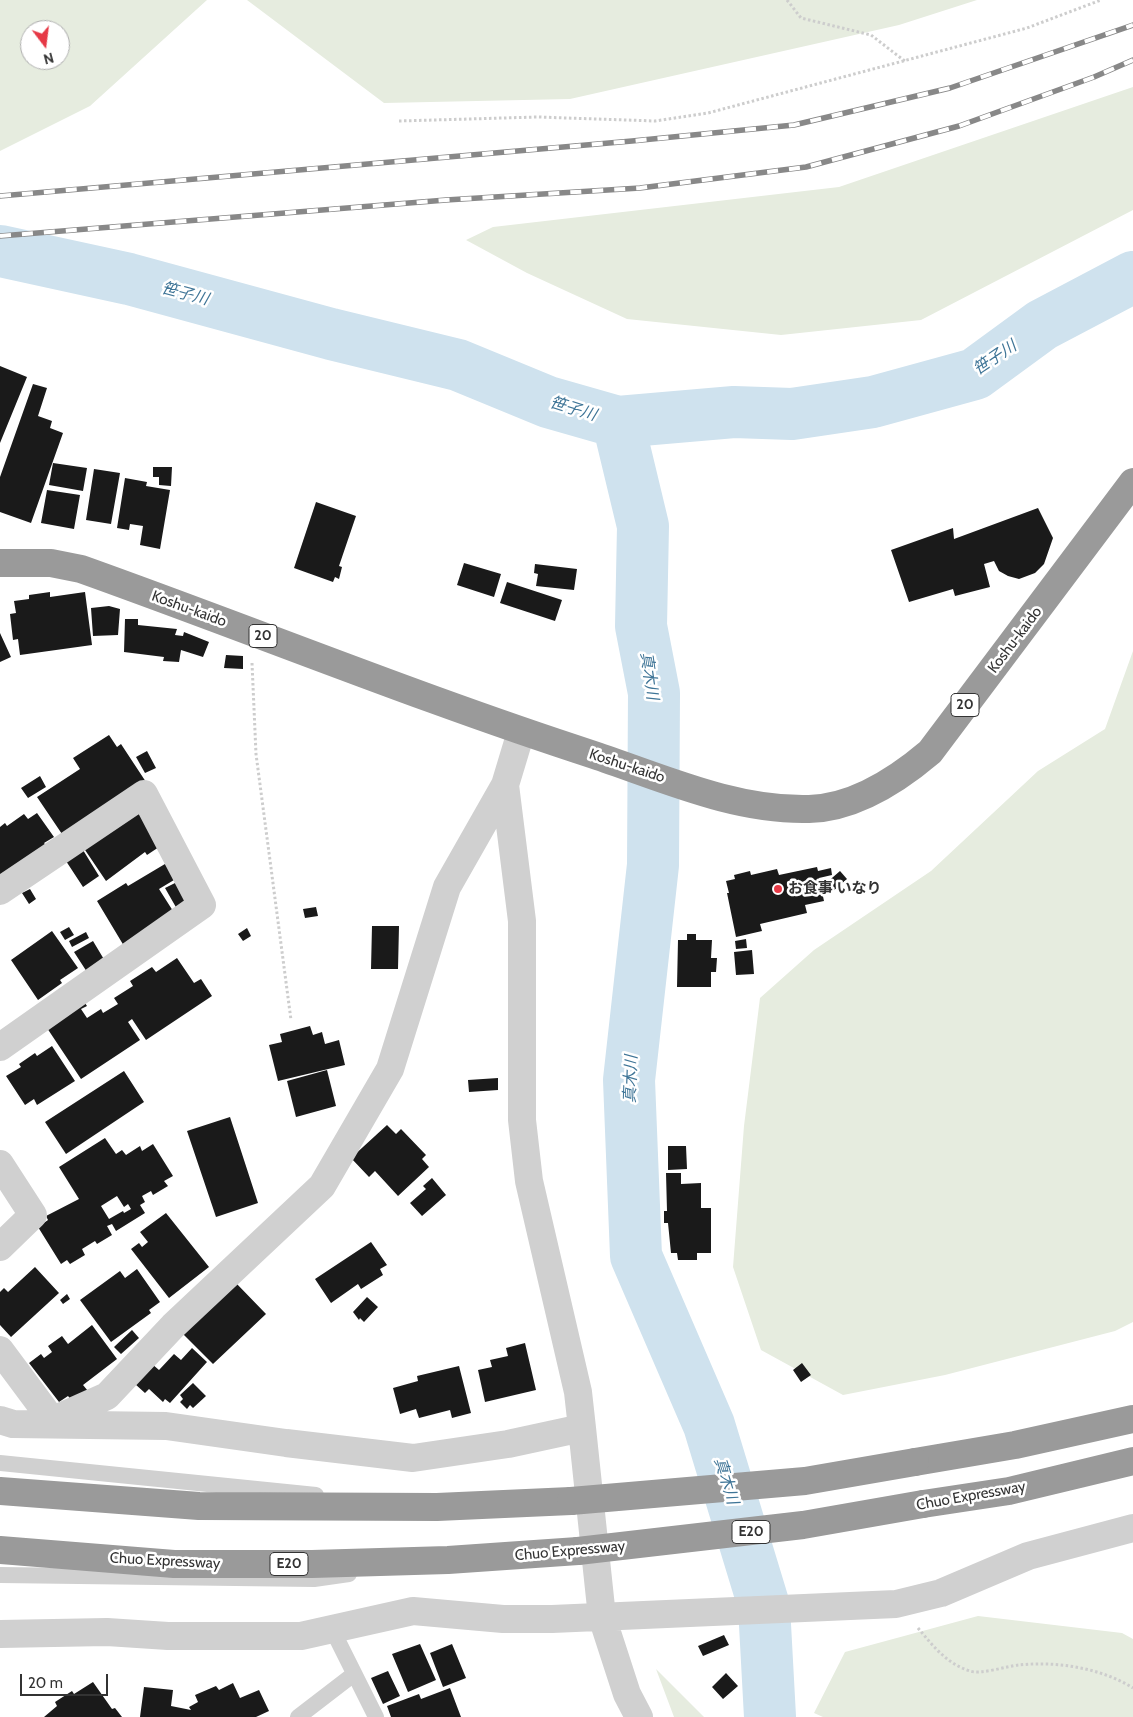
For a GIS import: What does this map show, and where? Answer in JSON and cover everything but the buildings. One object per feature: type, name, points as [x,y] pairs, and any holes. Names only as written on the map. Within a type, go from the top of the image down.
[{"type":"highway","name":"Koshu-kaido","points":[[0,564],[51,563],[81,569],[521,732],[726,798],[762,805],[810,809],[840,803],[871,792],[903,774],[930,752],[1133,482]]},
{"type":"highway","points":[[0,1490],[199,1506],[437,1507],[571,1501],[805,1481],[1015,1445],[1133,1419]]},
{"type":"highway","name":"Chuo Expressway","points":[[0,1550],[174,1564],[312,1564],[448,1560],[578,1550],[803,1525],[1009,1491],[1133,1461]]},
{"type":"street","points":[[47,1422],[107,1396],[173,1326],[322,1186],[390,1069],[447,887],[505,784],[521,732]]},
{"type":"street","points":[[505,784],[522,921],[522,1120],[529,1181],[578,1392],[602,1617],[628,1694],[639,1717]]},
{"type":"street","points":[[0,891],[144,794],[202,905],[0,1047]]},
{"type":"street","points":[[0,1164],[33,1215],[0,1247]]},
{"type":"street","points":[[0,1350],[47,1422]]},
{"type":"street","points":[[0,1420],[13,1424],[47,1422],[166,1426],[286,1444],[413,1458],[508,1444],[582,1428]]},
{"type":"street","points":[[0,1634],[107,1632],[145,1636],[230,1638],[301,1636],[413,1611],[503,1619],[602,1617],[896,1604],[941,1593],[1028,1556],[1133,1528]]},
{"type":"lane","points":[[0,1463],[437,1507]]},
{"type":"lane","points":[[0,1575],[314,1579],[448,1560]]},
{"type":"lane","points":[[332,1629],[376,1717]]},
{"type":"lane","points":[[298,1717],[354,1674]]},
{"type":"path","points":[[787,0],[801,18],[872,35],[906,62]]},
{"type":"path","points":[[399,121],[538,117],[655,121],[708,113],[906,62],[1027,28],[1101,0]]},
{"type":"path","points":[[252,662],[256,754],[291,1020]]},
{"type":"path","points":[[896,1604],[945,1658],[972,1672],[1020,1664],[1070,1665],[1124,1682],[1133,1688]]},
{"type":"shaded area","points":[[0,0],[207,0],[90,106],[0,151]]},
{"type":"shaded area","points":[[247,0],[977,0],[899,25],[570,99],[384,103]]},
{"type":"shaded area","points":[[1133,87],[1133,210],[921,320],[781,335],[627,319],[527,273],[466,240],[493,227],[839,187]]},
{"type":"shaded area","points":[[1133,651],[1133,1322],[1115,1331],[945,1375],[843,1395],[761,1350],[733,1267],[744,1126],[760,998],[814,950],[931,871],[1038,771],[1105,729]]},
{"type":"shaded area","points":[[978,1616],[1122,1633],[1133,1639],[1133,1717],[823,1717],[814,1713],[845,1652]]},
{"type":"shaded area","points":[[656,1669],[704,1717],[674,1717]]},
{"type":"waterway","name":"笹子川","points":[[0,251],[129,279],[331,334],[458,365],[548,402],[618,422],[734,412],[792,414],[873,402],[975,374],[1042,325],[1133,277]]},
{"type":"waterway","name":"真木川","points":[[618,422],[643,526],[641,626],[654,693],[653,865],[629,1080],[636,1256],[709,1425],[764,1606],[770,1717]]},
{"type":"railway","points":[[0,196],[632,141],[794,125],[950,88],[1133,25]]},
{"type":"railway","points":[[0,236],[446,200],[640,188],[806,167],[959,126],[1094,77],[1133,60]]},
{"type":"place","name":"お食事 いなり","points":[[778,889]]}]
